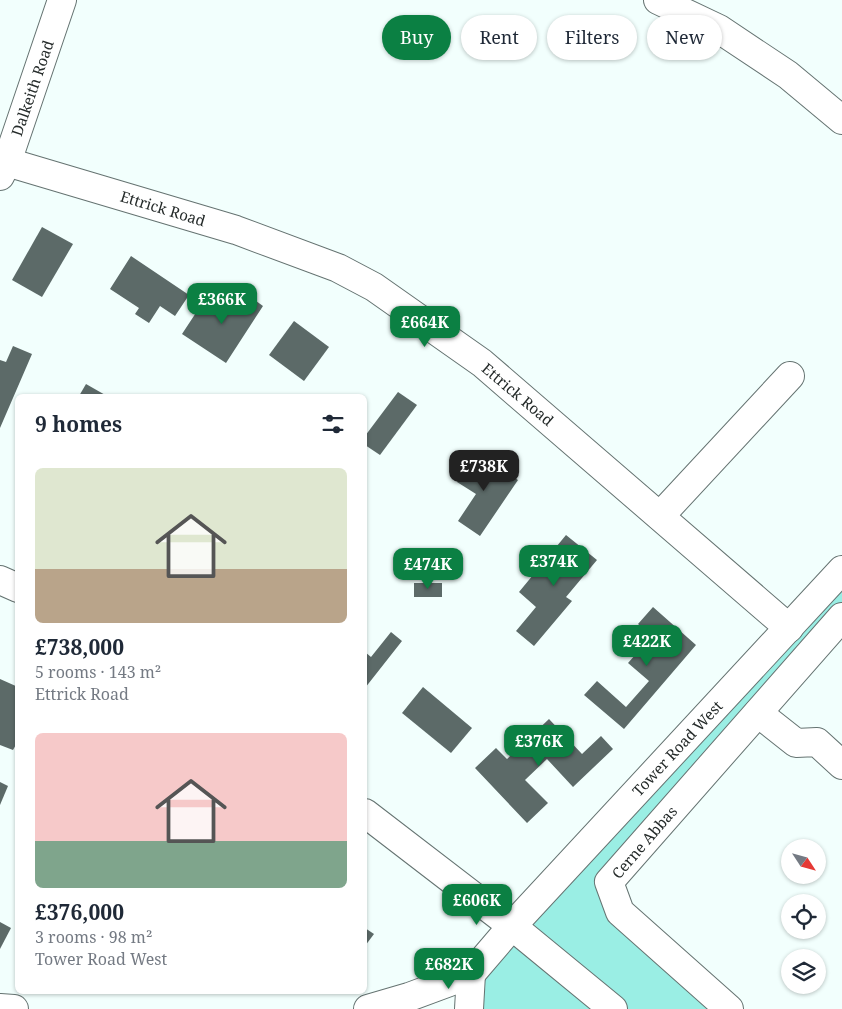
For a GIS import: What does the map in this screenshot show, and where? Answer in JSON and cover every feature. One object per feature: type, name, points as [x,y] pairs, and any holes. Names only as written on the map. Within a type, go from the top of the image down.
[{"type":"street","name":"Dalkeith Road","points":[[3,169],[62,0]]},
{"type":"street","points":[[658,0],[719,29],[788,75],[842,120]]},
{"type":"street","name":"Ettrick Road","points":[[3,169],[236,230],[338,268],[374,287],[482,363],[789,628]]},
{"type":"street","points":[[660,516],[790,376]]},
{"type":"street","name":"Tower Road West","points":[[471,974],[512,926],[842,570]]},
{"type":"street","points":[[0,580],[15,587]]},
{"type":"street","name":"Cerne Abbas","points":[[729,1009],[620,912],[608,882],[842,617]]},
{"type":"street","points":[[758,712],[796,743],[817,742],[842,766]]},
{"type":"street","points":[[367,815],[512,926],[613,1009]]},
{"type":"street","points":[[368,1009],[408,1003],[471,974],[469,1009]]},
{"type":"street","points":[[0,1008],[14,1009]]},
{"type":"shaded area","points":[[842,570],[842,617],[609,882],[729,1009],[469,1009],[471,974]]},
{"type":"building","points":[[42,227],[73,244],[42,297],[12,280]]},
{"type":"building","points":[[131,256],[189,295],[175,316],[160,306],[149,323],[135,314],[139,308],[110,289]]},
{"type":"building","points":[[211,290],[239,308],[248,295],[263,306],[226,363],[182,334]]},
{"type":"building","points":[[294,321],[329,347],[304,381],[269,355]]},
{"type":"building","points":[[13,346],[32,354],[0,428],[0,360],[6,362]]},
{"type":"building","points":[[86,384],[104,394],[80,394]]},
{"type":"building","points":[[398,392],[417,405],[380,455],[367,446],[367,433]]},
{"type":"building","points":[[477,452],[518,480],[480,536],[458,521],[476,494],[457,482]]},
{"type":"building","points":[[566,535],[597,560],[566,597],[572,601],[534,646],[516,631],[536,607],[519,592]]},
{"type":"building","points":[[414,583],[442,583],[442,597],[414,597]]},
{"type":"building","points":[[653,607],[696,645],[624,729],[584,695],[597,681],[626,707],[649,681],[628,663],[652,636],[638,624]]},
{"type":"building","points":[[391,632],[402,641],[367,685],[367,654],[371,657]]},
{"type":"building","points":[[0,679],[15,686],[15,746],[13,750],[0,745]]},
{"type":"building","points":[[423,687],[472,728],[451,753],[402,713]]},
{"type":"building","points":[[549,719],[582,754],[601,736],[613,749],[573,787],[547,759],[525,780],[548,803],[527,823],[475,768],[496,748],[507,759]]},
{"type":"building","points":[[0,782],[8,786],[0,805]]},
{"type":"building","points":[[0,922],[11,928],[0,949]]},
{"type":"building","points":[[367,929],[374,934],[367,943]]}]
